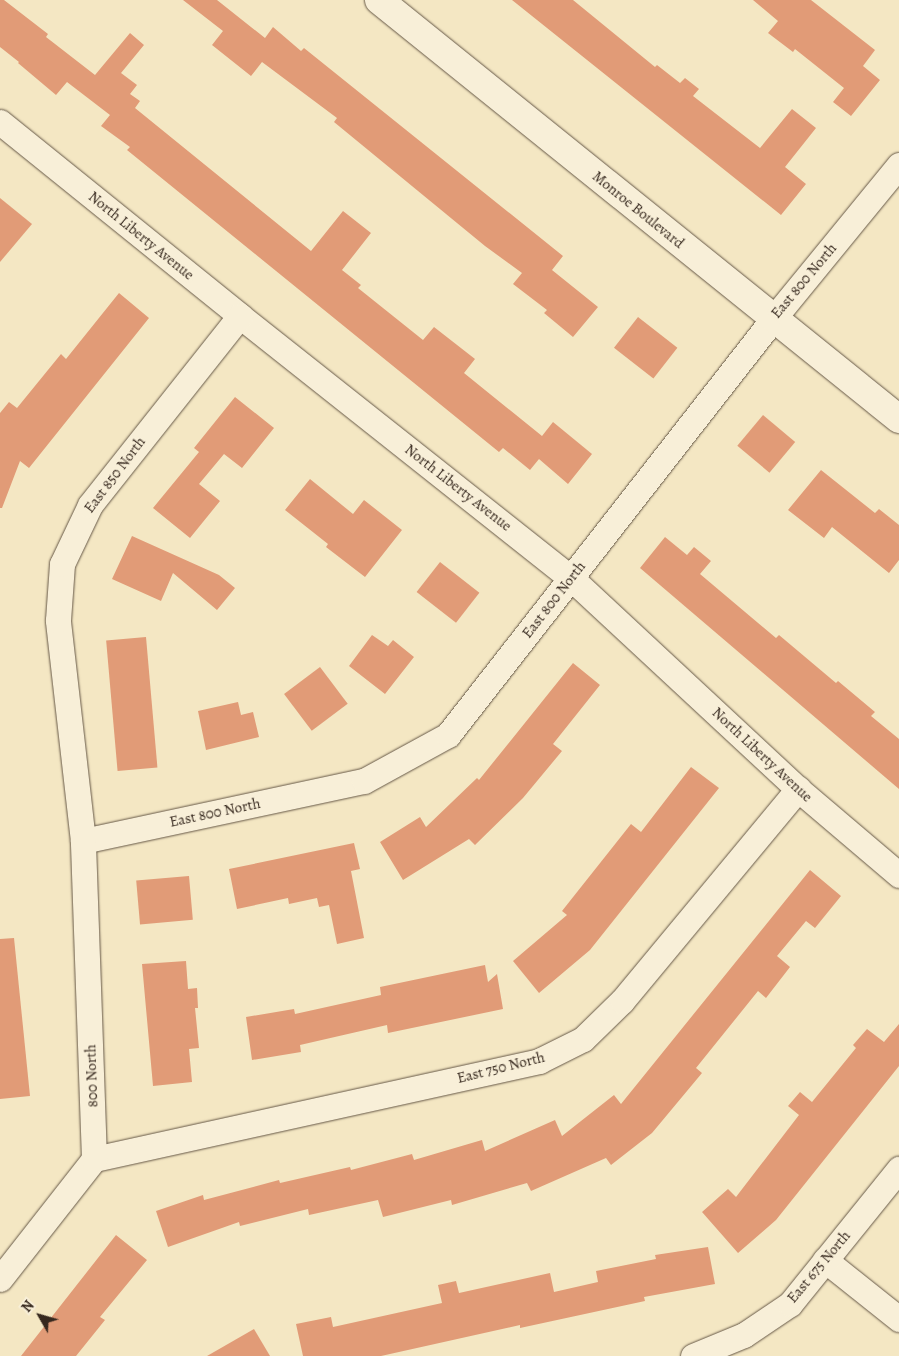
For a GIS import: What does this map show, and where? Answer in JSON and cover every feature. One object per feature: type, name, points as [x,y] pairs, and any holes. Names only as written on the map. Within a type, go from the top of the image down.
[{"type":"street","name":"Monroe Boulevard","points":[[379,0],[772,319],[899,419]]},
{"type":"street","name":"North Liberty Avenue","points":[[0,122],[240,316],[571,578],[798,789],[899,875]]},
{"type":"street","name":"East 800 North","points":[[83,841],[364,781],[448,735],[772,319],[899,165]]},
{"type":"street","name":"East 850 North","points":[[83,841],[58,620],[62,564],[90,504],[240,316]]},
{"type":"street","name":"East 750 North","points":[[94,1159],[539,1061],[583,1039],[622,1001],[798,789]]},
{"type":"street","name":"800 North","points":[[83,841],[94,1159]]},
{"type":"street","points":[[0,1279],[94,1159]]},
{"type":"street","name":"East 675 North","points":[[693,1356],[744,1335],[790,1304],[899,1169]]},
{"type":"street","points":[[825,1260],[899,1319]]},
{"type":"building","points":[[0,0],[4,0],[48,34],[46,37],[95,75],[130,33],[144,45],[121,73],[137,85],[130,94],[140,101],[135,108],[311,251],[343,211],[371,233],[342,270],[361,285],[358,288],[423,340],[434,327],[475,359],[464,373],[542,436],[553,422],[592,454],[568,484],[539,459],[530,470],[503,448],[499,452],[127,150],[130,147],[101,126],[110,115],[67,82],[56,95],[18,63],[0,47]]},
{"type":"building","points":[[183,0],[217,0],[265,38],[273,27],[301,51],[304,48],[563,256],[552,270],[598,307],[573,337],[544,313],[547,310],[513,284],[522,273],[485,246],[334,122],[337,118],[262,62],[251,76],[212,45],[223,31]]},
{"type":"building","points":[[512,0],[573,0],[655,67],[657,65],[680,83],[685,78],[699,89],[693,96],[760,148],[792,109],[816,128],[785,167],[806,184],[781,215]]},
{"type":"building","points":[[753,0],[811,0],[875,50],[863,66],[880,80],[851,116],[833,102],[844,88],[795,49],[793,52],[768,33],[778,21]]},
{"type":"building","points":[[0,198],[32,224],[0,262]]},
{"type":"building","points":[[119,293],[149,318],[29,468],[20,461],[2,508],[0,508],[0,413],[9,402],[17,408],[61,354],[66,359]]},
{"type":"building","points":[[638,317],[677,348],[653,379],[614,348]]},
{"type":"building","points":[[235,397],[274,428],[242,468],[224,454],[199,484],[220,501],[190,538],[153,508],[199,452],[194,448]]},
{"type":"building","points":[[763,415],[795,442],[769,473],[737,446]]},
{"type":"building","points":[[821,470],[875,513],[879,509],[899,525],[899,560],[889,573],[832,527],[824,538],[788,510]]},
{"type":"building","points":[[310,479],[353,514],[364,500],[402,530],[365,577],[326,547],[328,544],[285,510]]},
{"type":"building","points":[[132,536],[219,575],[235,588],[217,610],[173,573],[161,601],[112,579]]},
{"type":"building","points":[[665,537],[687,555],[694,547],[711,561],[700,574],[776,638],[779,635],[836,683],[838,681],[875,712],[871,716],[899,739],[899,789],[640,568]]},
{"type":"building","points":[[440,562],[479,593],[456,623],[417,592]]},
{"type":"building","points":[[372,635],[388,646],[393,640],[414,657],[385,694],[349,666]]},
{"type":"building","points":[[146,637],[157,768],[118,771],[106,640]]},
{"type":"building","points":[[573,663],[600,685],[553,744],[562,751],[523,798],[475,845],[469,839],[403,880],[380,842],[420,817],[426,827],[477,778],[479,780]]},
{"type":"building","points":[[320,667],[348,704],[312,731],[284,694]]},
{"type":"building","points":[[238,702],[241,715],[253,712],[259,737],[206,750],[198,711]]},
{"type":"building","points":[[691,767],[719,788],[590,950],[539,993],[513,961],[567,915],[562,911],[631,824],[641,832]]},
{"type":"building","points":[[354,843],[360,869],[351,871],[364,938],[337,944],[329,905],[319,907],[317,898],[289,904],[288,898],[237,909],[229,869]]},
{"type":"building","points":[[810,870],[841,896],[815,928],[806,921],[777,956],[790,967],[766,998],[758,991],[696,1068],[702,1073],[652,1133],[611,1165],[606,1158],[531,1191],[527,1183],[452,1205],[451,1200],[383,1217],[378,1200],[309,1215],[308,1209],[240,1226],[239,1222],[168,1247],[156,1211],[203,1195],[204,1200],[279,1180],[280,1183],[350,1167],[351,1170],[412,1154],[414,1160],[482,1140],[485,1151],[555,1120],[562,1136],[614,1095],[621,1104]]},
{"type":"building","points":[[189,876],[193,920],[140,924],[136,881]]},
{"type":"building","points":[[14,938],[30,1096],[0,1099],[0,939]]},
{"type":"building","points":[[186,961],[188,989],[197,988],[198,1008],[195,1008],[199,1048],[189,1049],[192,1082],[153,1086],[142,964]]},
{"type":"building","points":[[485,965],[488,982],[497,974],[503,1009],[388,1033],[387,1025],[300,1045],[301,1052],[252,1060],[246,1017],[294,1009],[295,1014],[381,995],[380,987]]},
{"type":"building","points":[[899,1024],[899,1066],[776,1220],[738,1253],[702,1212],[728,1189],[736,1197],[799,1115],[788,1106],[800,1092],[812,1102],[856,1048],[853,1045],[867,1029],[884,1042]]},
{"type":"building","points":[[116,1235],[147,1260],[100,1317],[105,1320],[76,1356],[21,1356]]},
{"type":"building","points":[[708,1247],[715,1284],[644,1297],[645,1301],[520,1328],[520,1325],[381,1356],[303,1356],[296,1324],[331,1317],[333,1327],[442,1303],[438,1285],[456,1281],[459,1293],[550,1273],[554,1292],[598,1282],[596,1271],[656,1259],[655,1255]]},
{"type":"building","points":[[254,1329],[270,1356],[207,1356]]}]
